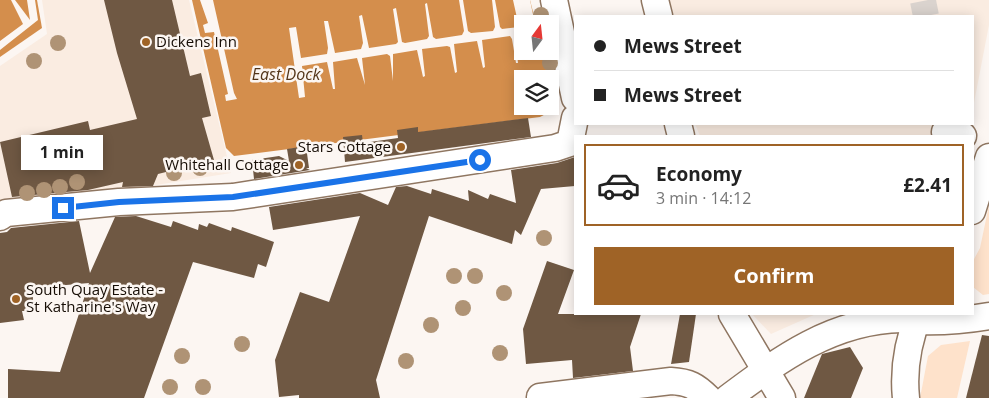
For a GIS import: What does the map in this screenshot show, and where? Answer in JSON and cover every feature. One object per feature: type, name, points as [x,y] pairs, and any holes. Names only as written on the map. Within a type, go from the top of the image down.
[{"type":"street","points":[[554,0],[574,93]]},
{"type":"street","points":[[655,0],[659,15]]},
{"type":"street","points":[[3,215],[119,202],[233,197],[555,148],[570,143],[574,123]]},
{"type":"street","points":[[974,139],[989,143]]},
{"type":"street","points":[[974,205],[989,157]]},
{"type":"street","points":[[733,315],[767,369],[782,398]]},
{"type":"street","points":[[728,398],[801,346],[827,334],[857,326],[902,319],[989,316]]},
{"type":"street","points":[[906,398],[904,377],[918,318]]},
{"type":"street","points":[[540,397],[683,382],[696,386],[708,398]]},
{"type":"shaded area","points":[[42,0],[189,0],[231,173],[0,210],[0,66],[47,34]]},
{"type":"shaded area","points":[[668,0],[989,0],[989,25],[974,103],[974,15],[671,15]]},
{"type":"shaded area","points":[[695,125],[969,125],[965,135],[700,135]]},
{"type":"shaded area","points":[[989,205],[989,294],[983,295],[974,288],[974,259],[980,248]]},
{"type":"shaded area","points":[[753,315],[814,315],[771,334]]},
{"type":"shaded area","points":[[970,341],[957,398],[920,398],[928,356],[941,345]]},
{"type":"water","points":[[0,0],[37,0],[42,28],[0,57]]},
{"type":"water","name":"East Dock","points":[[192,0],[530,0],[534,15],[514,15],[514,60],[544,60],[546,70],[514,70],[514,115],[544,115],[540,117],[234,156],[226,148]]},
{"type":"pier","points":[[11,0],[15,0],[30,20],[27,0],[35,0],[38,20],[0,50],[0,41],[23,24]]},
{"type":"pier","points":[[200,0],[213,0],[234,93],[237,99],[226,101],[225,95],[228,94],[214,32],[205,33],[203,25],[208,23]]},
{"type":"pier","points":[[459,0],[463,0],[468,31],[471,33],[493,31],[495,27],[492,0],[495,0],[500,27],[502,29],[514,28],[514,51],[510,36],[482,40],[485,67],[483,68],[477,41],[454,44],[457,72],[455,73],[450,47],[422,49],[425,76],[423,77],[417,50],[393,54],[393,81],[390,56],[387,54],[362,58],[365,85],[357,58],[333,62],[335,89],[333,89],[327,62],[302,66],[305,97],[299,98],[289,28],[296,27],[301,58],[327,54],[328,48],[324,21],[328,21],[335,53],[361,49],[363,43],[359,16],[362,15],[369,48],[396,44],[398,42],[393,9],[396,8],[402,42],[427,39],[429,36],[425,4],[427,3],[433,37],[436,39],[462,35],[464,31]]},
{"type":"pier","points":[[513,0],[530,0],[533,15],[516,15]]},
{"type":"building","points":[[104,0],[172,0],[190,76],[201,73],[211,116],[202,118],[214,160],[158,174],[153,186],[122,187],[123,182],[88,190],[12,197],[0,142],[88,121],[90,130],[137,119],[117,53]]},
{"type":"building","points":[[528,118],[531,137],[345,162],[343,137],[362,135],[363,143],[398,138],[397,130],[418,127],[418,132]]},
{"type":"building","points":[[306,146],[309,168],[306,168],[310,170],[254,179],[252,160],[279,156],[289,161],[287,149]]},
{"type":"building","points":[[574,157],[574,186],[541,189],[521,235],[515,230],[512,244],[429,216],[376,380],[380,398],[299,398],[299,395],[279,397],[275,360],[300,292],[329,302],[360,216],[273,230],[269,207],[360,193],[388,205],[396,187],[407,186],[431,194],[432,189],[469,201],[468,190],[488,199],[490,194],[516,203],[511,170],[557,163]]},
{"type":"building","points":[[136,216],[171,227],[173,221],[198,230],[199,224],[207,227],[209,223],[231,231],[232,227],[274,242],[266,267],[258,264],[254,278],[193,262],[144,398],[8,398],[8,369],[60,372],[89,283],[32,288],[34,311],[22,311],[24,320],[0,323],[0,233],[7,232],[11,228],[79,221],[90,273],[115,217]]},
{"type":"building","points":[[547,261],[574,270],[558,314],[641,315],[630,347],[633,371],[573,378],[572,360],[526,364],[523,329]]},
{"type":"building","points":[[680,315],[696,315],[689,362],[671,364]]},
{"type":"building","points":[[982,335],[989,336],[989,398],[966,398]]},
{"type":"building","points":[[850,347],[863,368],[851,398],[804,398],[822,354]]},
{"type":"tunnel","points":[[923,1],[926,15]]},
{"type":"place","name":"Dickens Inn","points":[[146,42]]},
{"type":"place","name":"Stars Cottage","points":[[401,147]]},
{"type":"place","name":"Whitehall Cottage","points":[[299,165]]},
{"type":"place","name":"South Quay Estate - St Katharine's Way","points":[[16,299]]},
{"type":"route","points":[[63,208],[119,202],[233,197],[480,160]]}]
